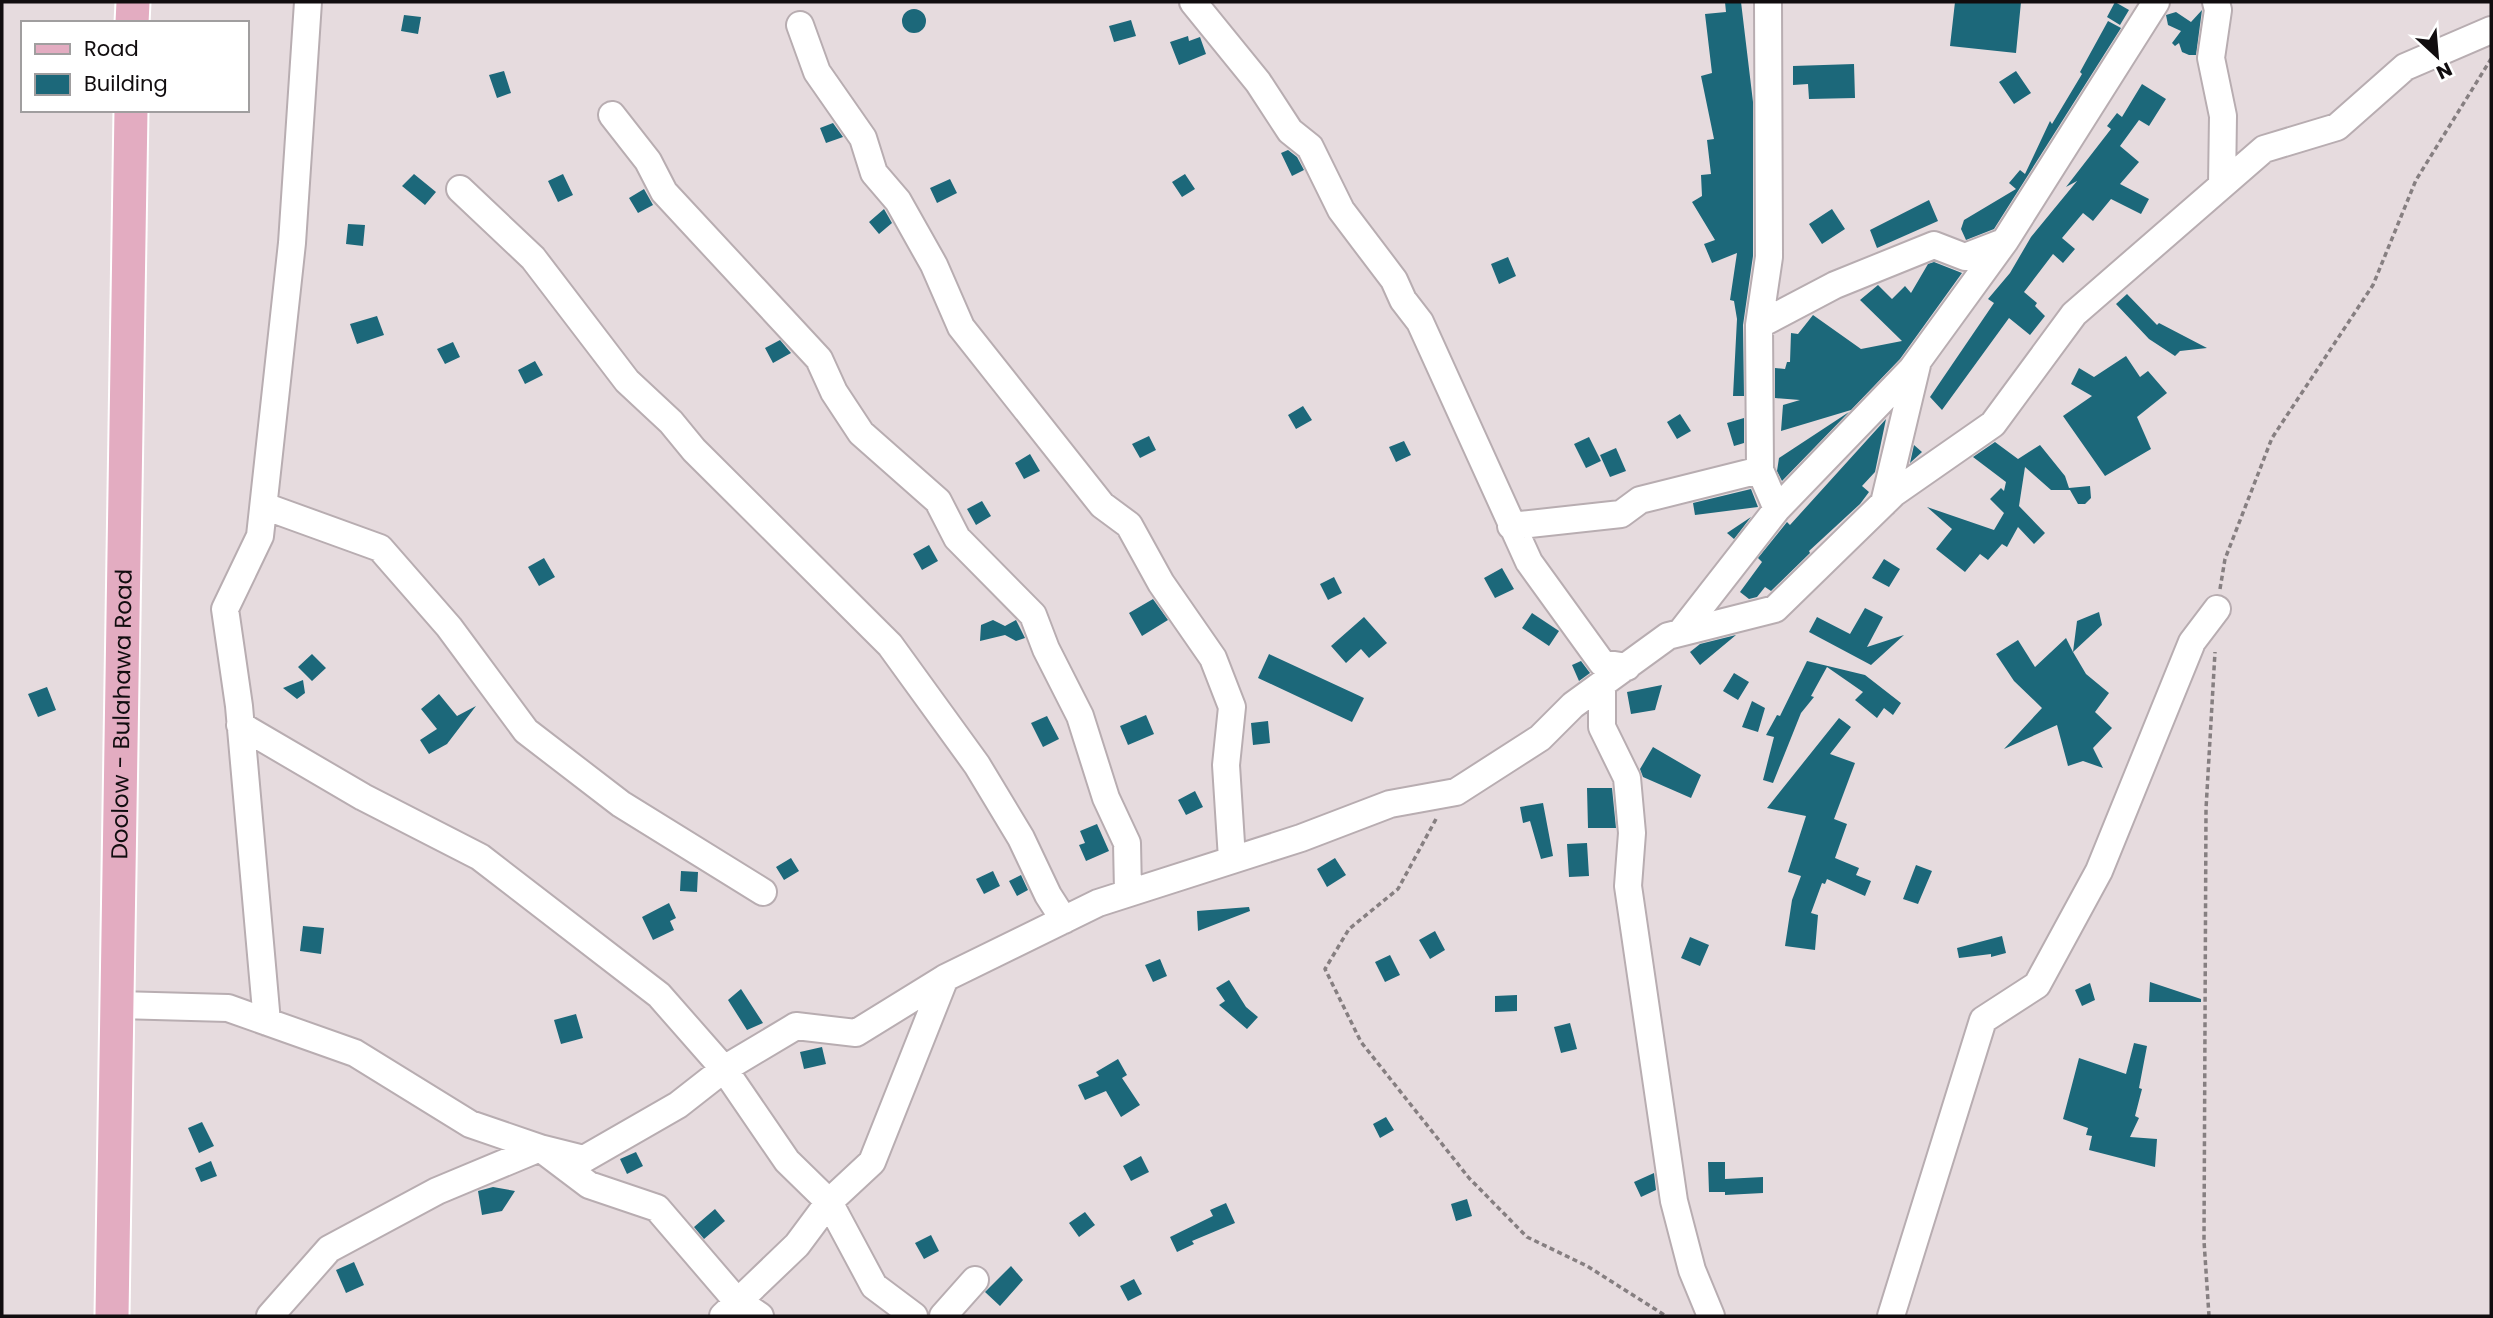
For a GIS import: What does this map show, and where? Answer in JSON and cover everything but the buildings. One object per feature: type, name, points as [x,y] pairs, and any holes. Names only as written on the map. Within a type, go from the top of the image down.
[{"type":"main road","points":[[132,21],[133,2]]},
{"type":"main road","name":"Doolow - Bulahawa Road","points":[[112,1316],[131,112]]},
{"type":"street","points":[[267,1022],[240,724],[225,609],[260,536],[292,243],[307,2]]},
{"type":"street","points":[[1193,2],[1258,82],[1290,131],[1310,147],[1341,210],[1394,280],[1403,300],[1420,322],[1529,562],[1602,663],[1627,667]]},
{"type":"street","points":[[1768,2],[1769,257],[1759,325],[1760,470],[1777,509]]},
{"type":"street","points":[[1681,632],[1777,509],[1918,361],[2006,241],[2156,2]]},
{"type":"street","points":[[2216,2],[2218,10],[2211,58],[2223,116],[2222,185]]},
{"type":"street","points":[[800,24],[817,72],[863,138],[874,173],[898,201],[934,265],[961,327],[1102,505],[1129,525],[1161,583],[1213,657],[1232,707],[1226,765],[1232,859]]},
{"type":"street","points":[[118,1004],[228,1008],[355,1053],[470,1124],[540,1148],[584,1159],[678,1105],[724,1069],[796,1026],[856,1033],[945,978],[1064,919],[1128,892],[1301,838],[1390,804],[1456,792],[1540,738],[1573,705],[1668,636],[1775,609],[1884,503],[1993,424],[2074,314],[2264,149],[2337,127],[2405,67],[2491,30]]},
{"type":"street","points":[[612,115],[648,161],[664,192],[819,359],[834,392],[861,433],[938,501],[957,538],[1033,615],[1046,649],[1080,716],[1106,799],[1127,843],[1128,892]]},
{"type":"street","points":[[460,189],[533,258],[627,381],[671,422],[694,450],[891,645],[977,765],[1064,919]]},
{"type":"street","points":[[1759,325],[1835,285],[1934,244],[1965,257],[2006,241]]},
{"type":"street","points":[[1884,503],[1918,361]]},
{"type":"street","points":[[1511,526],[1621,514],[1640,500],[1760,470]]},
{"type":"street","points":[[264,506],[380,548],[449,627],[526,731],[621,804],[763,892]]},
{"type":"street","points":[[1891,1316],[1983,1020],[2037,985],[2099,871],[2192,642],[2217,609]]},
{"type":"street","points":[[1602,685],[1602,727],[1628,778],[1632,833],[1628,887],[1674,1201],[1692,1270],[1710,1316]]},
{"type":"street","points":[[240,724],[363,797],[480,857],[659,995],[724,1069],[787,1161],[829,1202],[874,1286],[914,1316]]},
{"type":"street","points":[[730,1308],[797,1245],[829,1202],[872,1162],[945,978]]},
{"type":"street","points":[[540,1148],[589,1185],[657,1208],[730,1308],[760,1316]]},
{"type":"street","points":[[270,1316],[329,1250],[437,1191],[540,1148]]},
{"type":"street","points":[[943,1316],[975,1280]]},
{"type":"path","points":[[2217,609],[2225,559],[2272,438],[2373,285],[2416,180],[2491,59]]},
{"type":"path","points":[[2209,1316],[2204,1241],[2206,822],[2215,649]]},
{"type":"path","points":[[1456,792],[1431,827],[1398,889],[1349,929],[1325,969],[1362,1042],[1383,1072],[1488,1198],[1527,1237],[1587,1266],[1638,1301],[1666,1316]]}]
